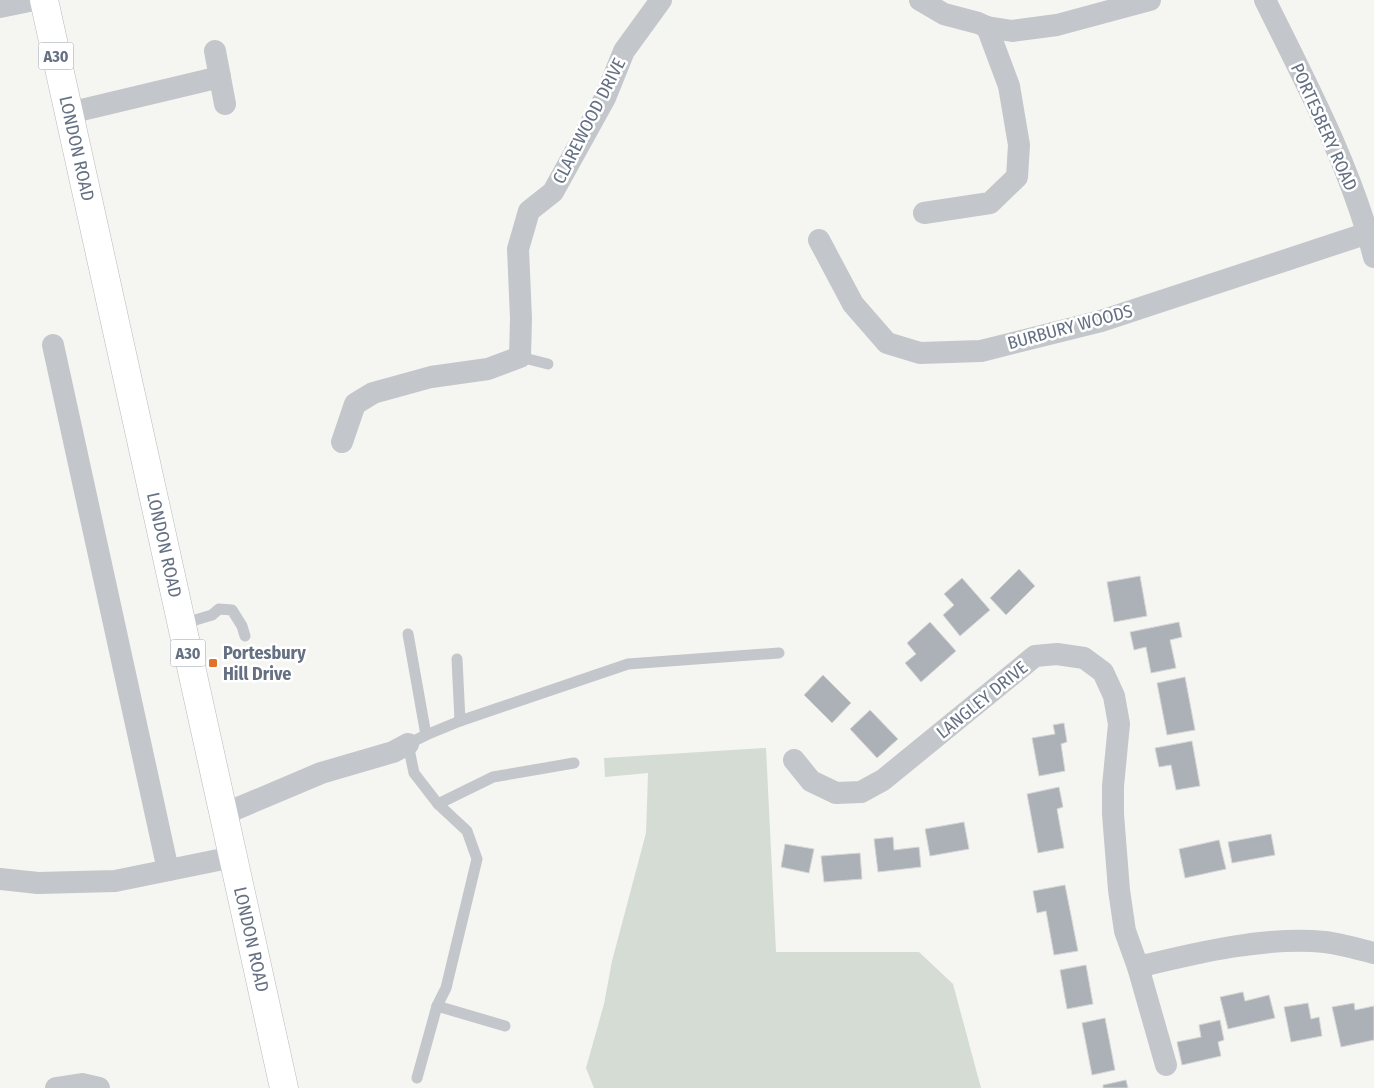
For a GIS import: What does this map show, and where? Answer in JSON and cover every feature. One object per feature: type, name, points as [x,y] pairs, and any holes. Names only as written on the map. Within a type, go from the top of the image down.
[{"type":"main road","name":"LONDON ROAD","points":[[44,0],[284,1088]]},
{"type":"street","points":[[0,7],[34,0]]},
{"type":"street","name":"CLAREWOOD DRIVE","points":[[520,357],[521,318],[518,249],[529,211],[553,192],[605,98],[624,51],[660,0]]},
{"type":"street","points":[[920,0],[944,14],[987,27],[1012,31],[1057,25],[1150,0]]},
{"type":"street","name":"PORTESBERY ROAD","points":[[1265,0],[1338,153],[1368,233],[1374,257]]},
{"type":"street","points":[[924,213],[990,203],[1017,176],[1019,144],[1009,86],[987,27]]},
{"type":"street","points":[[214,50],[225,104]]},
{"type":"street","points":[[69,113],[220,77]]},
{"type":"street","name":"BURBURY WOODS","points":[[819,240],[853,304],[888,343],[920,353],[981,351],[1101,322],[1368,233]]},
{"type":"street","points":[[53,345],[168,870]]},
{"type":"street","points":[[342,442],[355,404],[373,392],[431,377],[488,369],[520,357]]},
{"type":"street","name":"LANGLEY DRIVE","points":[[794,760],[811,781],[826,789],[836,793],[861,792],[883,780],[1035,656],[1057,654],[1084,658],[1103,672],[1114,696],[1119,724],[1113,805],[1119,890],[1125,931],[1138,966],[1166,1065]]},
{"type":"street","points":[[224,814],[321,773],[393,752],[417,740]]},
{"type":"street","points":[[0,879],[38,883],[116,881],[233,857]]},
{"type":"street","points":[[1138,966],[1199,952],[1256,944],[1299,941],[1326,942],[1374,952]]},
{"type":"street","points":[[56,1088],[82,1084],[99,1088]]},
{"type":"lane","points":[[520,357],[548,364]]},
{"type":"lane","points":[[182,624],[212,615],[219,609],[232,610],[242,626],[245,636]]},
{"type":"lane","points":[[408,634],[417,740],[414,773],[438,804],[467,832],[477,859],[446,988],[437,1006],[417,1078]]},
{"type":"lane","points":[[417,740],[460,721],[628,664],[779,653]]},
{"type":"lane","points":[[457,659],[460,721]]},
{"type":"lane","points":[[438,804],[493,777],[574,763]]},
{"type":"lane","points":[[437,1006],[505,1026]]},
{"type":"shaded area","points":[[766,748],[776,952],[919,952],[953,984],[981,1088],[594,1088],[586,1068],[604,1004],[612,961],[646,833],[648,773],[605,777],[604,758]]},
{"type":"building","points":[[1019,569],[1035,586],[1006,615],[990,598]]},
{"type":"building","points":[[1140,576],[1147,616],[1114,622],[1107,582]]},
{"type":"building","points":[[962,578],[990,610],[960,636],[943,615],[954,605],[944,594]]},
{"type":"building","points":[[930,622],[956,651],[921,682],[905,663],[916,654],[907,643]]},
{"type":"building","points":[[1179,622],[1182,637],[1170,640],[1176,668],[1151,673],[1146,647],[1134,650],[1130,632]]},
{"type":"building","points":[[823,675],[851,703],[832,723],[804,695]]},
{"type":"building","points":[[1185,677],[1195,730],[1167,735],[1157,683]]},
{"type":"building","points":[[870,710],[898,739],[877,758],[850,729]]},
{"type":"building","points":[[1064,723],[1067,742],[1061,744],[1065,771],[1039,776],[1032,738],[1055,734],[1053,725]]},
{"type":"building","points":[[1192,741],[1200,786],[1176,790],[1171,765],[1159,767],[1155,748]]},
{"type":"building","points":[[1059,787],[1063,807],[1057,809],[1064,848],[1038,853],[1027,794]]},
{"type":"building","points":[[964,822],[969,849],[930,856],[925,829]]},
{"type":"building","points":[[1271,834],[1275,855],[1232,863],[1228,842]]},
{"type":"building","points":[[893,837],[894,850],[919,847],[921,867],[878,872],[874,839]]},
{"type":"building","points":[[1219,840],[1226,869],[1185,878],[1179,849]]},
{"type":"building","points":[[785,844],[814,849],[809,873],[781,867]]},
{"type":"building","points":[[860,853],[862,879],[824,882],[821,856]]},
{"type":"building","points":[[1065,885],[1078,951],[1054,955],[1046,911],[1037,913],[1033,891]]},
{"type":"building","points":[[1086,965],[1093,1004],[1067,1009],[1060,970]]},
{"type":"building","points":[[1243,992],[1245,1001],[1269,995],[1275,1018],[1228,1029],[1220,997]]},
{"type":"building","points":[[1308,1003],[1311,1019],[1319,1017],[1322,1036],[1291,1042],[1284,1007]]},
{"type":"building","points":[[1354,1003],[1355,1010],[1374,1006],[1374,1040],[1341,1047],[1332,1007]]},
{"type":"building","points":[[1105,1018],[1115,1070],[1092,1075],[1082,1023]]},
{"type":"building","points":[[1220,1020],[1224,1040],[1218,1042],[1221,1056],[1182,1065],[1177,1042],[1201,1037],[1199,1025]]},
{"type":"building","points":[[1126,1080],[1128,1088],[1103,1088],[1103,1085]]},
{"type":"place","name":"Portesbury Hill Drive","points":[[213,663]]}]
